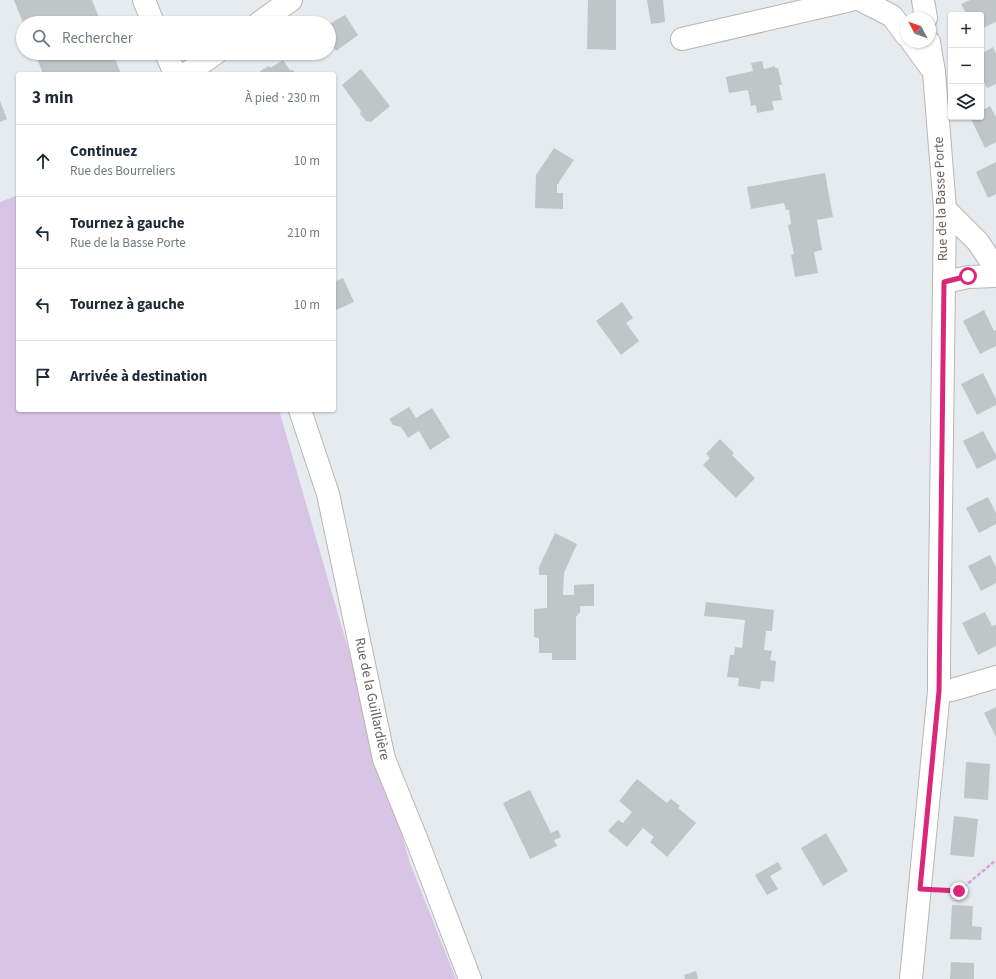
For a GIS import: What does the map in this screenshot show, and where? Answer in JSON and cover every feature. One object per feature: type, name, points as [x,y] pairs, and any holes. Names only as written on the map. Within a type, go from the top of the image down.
[{"type":"street","points":[[144,0],[151,16]]},
{"type":"street","points":[[269,16],[291,0]]},
{"type":"street","points":[[682,39],[851,0]]},
{"type":"street","points":[[861,0],[892,16],[900,27]]},
{"type":"street","points":[[923,0],[925,12]]},
{"type":"street","points":[[916,48],[934,72]]},
{"type":"street","name":"Rue de la Basse Porte","points":[[911,979],[939,691],[945,209],[934,72],[930,48]]},
{"type":"street","points":[[169,60],[174,72]]},
{"type":"street","points":[[189,72],[206,60]]},
{"type":"street","points":[[945,209],[978,242],[996,269]]},
{"type":"street","points":[[944,282],[968,276],[996,276]]},
{"type":"street","name":"Rue de la Guillardière","points":[[301,412],[328,494],[384,759],[470,979]]},
{"type":"street","points":[[939,691],[952,690],[996,678]]},
{"type":"path","points":[[920,889],[959,891],[996,860]]},
{"type":"shaded area","points":[[16,196],[16,412],[280,412],[410,863],[456,979],[0,979],[0,202]]},
{"type":"building","points":[[14,0],[92,0],[98,16],[20,16]]},
{"type":"building","points":[[588,0],[616,0],[616,50],[587,49]]},
{"type":"building","points":[[647,0],[663,0],[665,22],[651,24]]},
{"type":"building","points":[[970,0],[996,0],[996,22],[984,28],[984,12],[965,12],[961,4]]},
{"type":"building","points":[[345,15],[358,35],[336,51],[336,20]]},
{"type":"building","points":[[993,47],[996,54],[996,84],[987,88],[984,82],[984,52]]},
{"type":"building","points":[[38,60],[116,60],[120,72],[42,72]]},
{"type":"building","points":[[283,60],[290,70],[293,70],[294,72],[260,72],[269,66],[270,68]]},
{"type":"building","points":[[762,61],[764,69],[775,66],[775,68],[778,68],[782,85],[779,85],[782,100],[772,101],[774,110],[757,113],[756,105],[751,106],[748,90],[729,93],[726,77],[753,71],[751,63]]},
{"type":"building","points":[[361,69],[390,106],[371,122],[366,121],[360,114],[361,111],[342,85]]},
{"type":"building","points":[[0,101],[7,119],[0,122]]},
{"type":"building","points":[[990,106],[996,117],[996,142],[985,148],[971,120],[984,120],[984,109]]},
{"type":"building","points":[[554,148],[574,160],[559,184],[557,184],[557,193],[563,193],[563,209],[535,208],[536,175]]},
{"type":"building","points":[[996,162],[996,194],[988,198],[976,172]]},
{"type":"building","points":[[825,173],[833,217],[817,220],[822,250],[814,252],[818,273],[795,277],[791,255],[794,254],[788,225],[791,224],[789,210],[786,210],[784,203],[751,209],[747,187]]},
{"type":"building","points":[[343,278],[354,302],[336,310],[336,281]]},
{"type":"building","points":[[622,302],[633,318],[626,323],[639,341],[621,355],[596,321]]},
{"type":"building","points":[[984,310],[994,331],[996,330],[996,346],[980,354],[963,321]]},
{"type":"building","points":[[983,373],[996,399],[996,405],[977,415],[961,384]]},
{"type":"building","points":[[409,407],[416,418],[432,408],[450,437],[430,450],[419,431],[408,438],[401,427],[393,425],[389,419]]},
{"type":"building","points":[[983,431],[996,455],[996,459],[977,469],[963,441]]},
{"type":"building","points":[[720,439],[734,453],[732,455],[755,478],[736,498],[703,465],[710,458],[706,454]]},
{"type":"building","points":[[988,497],[996,513],[996,524],[979,533],[966,508]]},
{"type":"building","points":[[555,533],[577,544],[564,573],[563,595],[574,595],[574,585],[594,584],[594,606],[580,606],[580,612],[576,617],[576,660],[552,660],[552,653],[539,653],[539,638],[534,637],[534,609],[547,608],[547,575],[539,575],[539,567]]},
{"type":"building","points":[[990,555],[996,567],[996,583],[981,591],[968,566]]},
{"type":"building","points":[[706,602],[774,610],[772,631],[766,631],[764,650],[772,651],[770,660],[776,661],[774,682],[761,681],[760,689],[738,686],[739,678],[727,677],[730,655],[734,655],[735,647],[742,648],[745,620],[704,616]]},
{"type":"building","points":[[985,612],[992,626],[996,625],[996,646],[978,655],[962,623]]},
{"type":"building","points":[[996,707],[996,737],[984,713]]},
{"type":"building","points":[[966,762],[990,764],[988,800],[964,798]]},
{"type":"building","points":[[637,779],[667,803],[671,799],[680,806],[678,808],[696,823],[667,857],[650,842],[654,837],[643,828],[627,847],[608,831],[618,820],[623,823],[632,812],[619,801]]},
{"type":"building","points":[[530,790],[551,833],[558,830],[561,837],[554,840],[557,846],[530,859],[503,803]]},
{"type":"building","points":[[954,816],[978,819],[974,857],[950,855]]},
{"type":"building","points":[[826,833],[848,871],[823,886],[801,848]]},
{"type":"building","points":[[778,862],[782,869],[770,876],[778,889],[767,895],[755,875]]},
{"type":"building","points":[[952,905],[973,906],[972,926],[982,927],[981,940],[950,939]]},
{"type":"building","points":[[951,962],[974,963],[974,979],[950,979]]},
{"type":"building","points":[[696,971],[698,979],[685,979],[684,975]]},
{"type":"route","points":[[959,891],[920,889],[939,691],[944,282],[968,276]]}]
